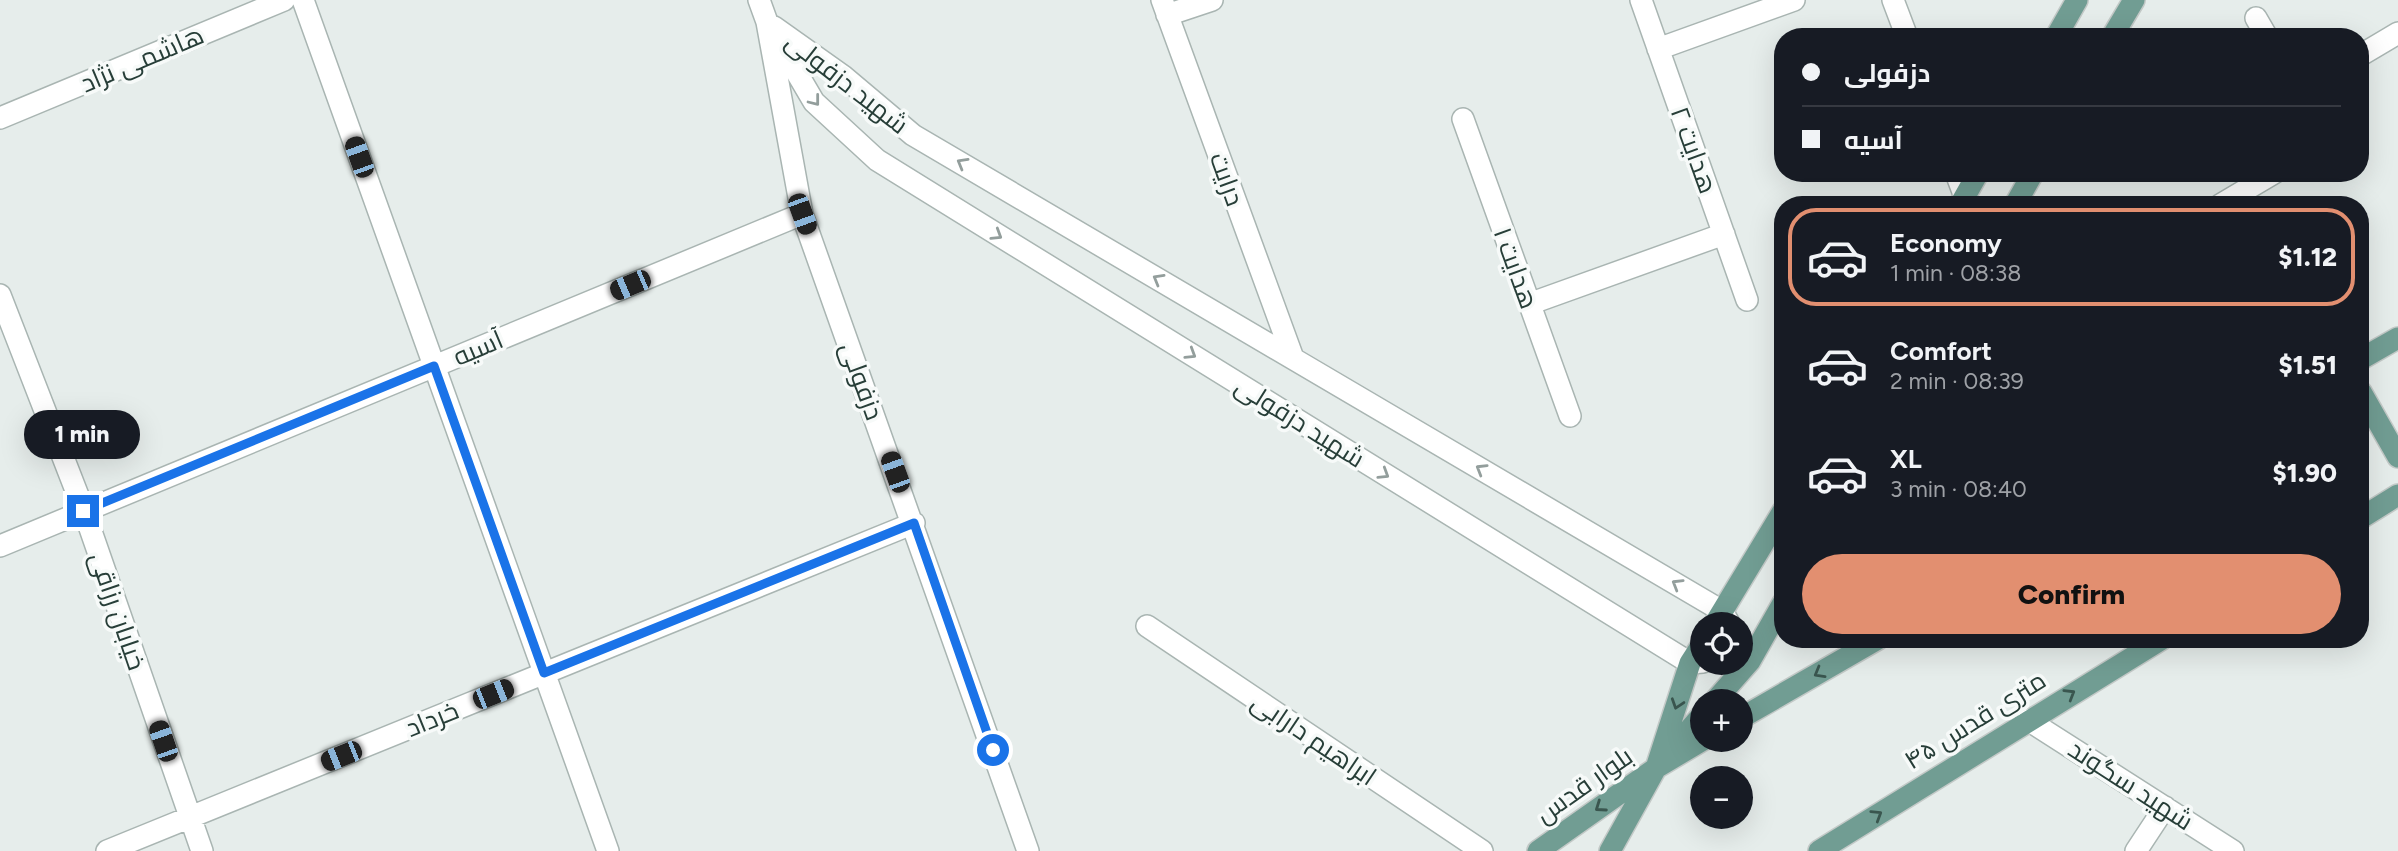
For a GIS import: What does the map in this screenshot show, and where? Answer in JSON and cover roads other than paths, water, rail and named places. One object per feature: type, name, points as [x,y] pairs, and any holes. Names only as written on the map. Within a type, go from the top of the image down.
[{"type":"main road","points":[[2061,28],[2077,0]]},
{"type":"main road","points":[[2117,28],[2134,0]]},
{"type":"main road","points":[[2369,354],[2398,338]]},
{"type":"main road","points":[[2369,406],[2398,457]]},
{"type":"main road","points":[[2369,513],[2398,495]]},
{"type":"main road","points":[[1726,612],[1774,527]]},
{"type":"main road","points":[[1753,643],[1774,615]]},
{"type":"main road","points":[[1753,711],[1862,648]]},
{"type":"main road","name":"۴۵ متری قدس","points":[[1819,851],[2147,648]]},
{"type":"main road","points":[[1656,768],[1691,675]]},
{"type":"main road","points":[[1656,768],[1690,729]]},
{"type":"main road","points":[[1656,768],[1690,748]]},
{"type":"main road","name":"بلوار قدس","points":[[1538,851],[1656,768]]},
{"type":"main road","name":"بلوار قدس","points":[[1610,851],[1656,768]]},
{"type":"street","name":"هاشمی نژاد","points":[[0,118],[284,0]]},
{"type":"street","points":[[303,0],[608,851]]},
{"type":"street","points":[[759,0],[767,22]]},
{"type":"street","points":[[1164,8],[1212,0]]},
{"type":"street","name":"هدایت ۲","points":[[1641,0],[1747,300]]},
{"type":"street","points":[[1658,49],[1794,0]]},
{"type":"street","points":[[1893,0],[1903,28]]},
{"type":"street","name":"درایت","points":[[1164,8],[1293,358]]},
{"type":"street","points":[[2256,18],[2262,28]]},
{"type":"street","name":"دزفولی","points":[[767,22],[802,214],[914,523],[1028,851]]},
{"type":"street","name":"شهید دزفولی","points":[[767,22],[843,76],[913,135],[1293,358],[1709,612]]},
{"type":"street","name":"شهید دزفولی","points":[[767,22],[814,102],[877,160],[1690,659]]},
{"type":"street","points":[[2369,50],[2398,33]]},
{"type":"street","name":"هدایت ۱","points":[[1463,119],[1570,416]]},
{"type":"street","points":[[2235,196],[2259,182]]},
{"type":"street","name":"آسیه","points":[[0,546],[802,214]]},
{"type":"street","points":[[1529,304],[1724,234]]},
{"type":"street","name":"خیابان رزاقی","points":[[0,295],[83,511],[202,851]]},
{"type":"street","name":"خرداد","points":[[107,851],[914,523]]},
{"type":"street","name":"ابراهیم دارابی","points":[[1147,626],[1482,851]]},
{"type":"street","name":"شهید سگوند","points":[[2028,720],[2233,851]]},
{"type":"street","points":[[2136,851],[2165,807]]}]
